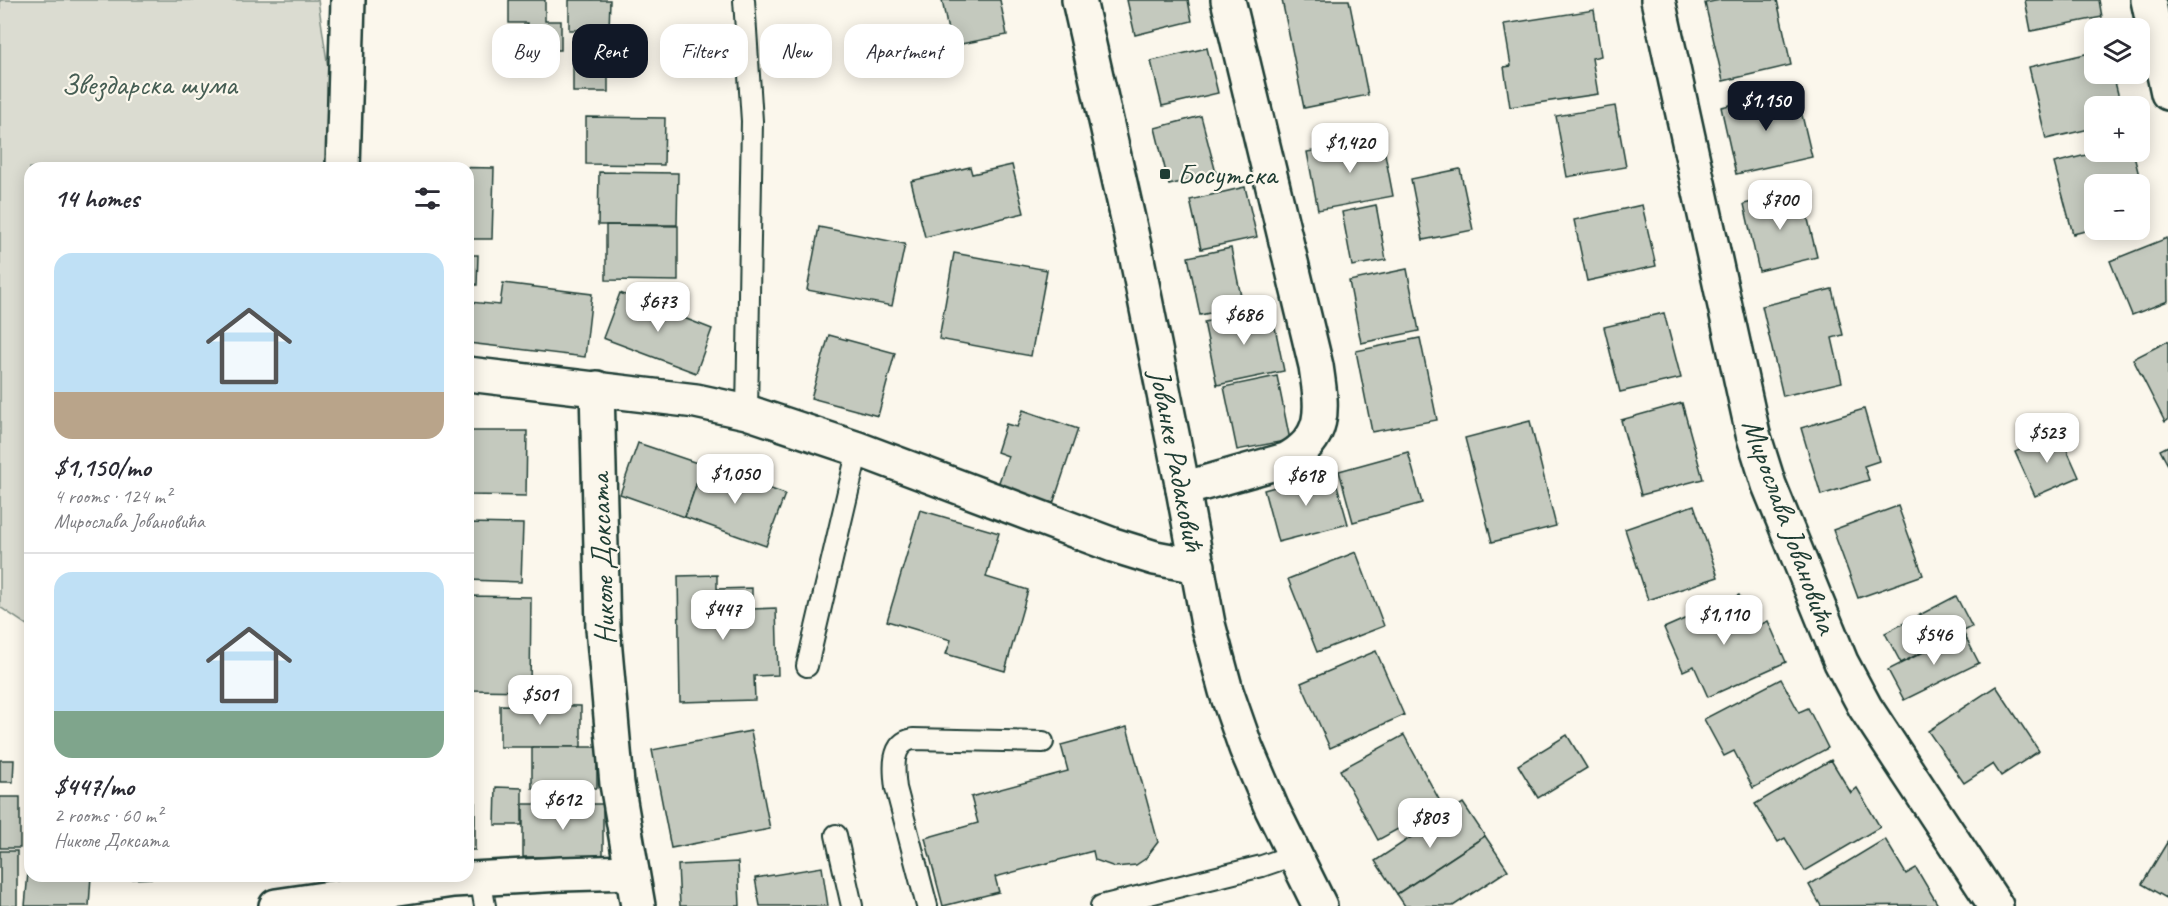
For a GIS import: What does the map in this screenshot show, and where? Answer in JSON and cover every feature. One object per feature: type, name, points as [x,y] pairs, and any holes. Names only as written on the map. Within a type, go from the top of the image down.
[{"type":"street","points":[[343,162],[348,0]]},
{"type":"street","name":"Јованке Радаковић","points":[[1079,0],[1137,259],[1208,624],[1226,691],[1246,748],[1294,855],[1320,906]]},
{"type":"street","points":[[1183,489],[1286,460],[1301,452],[1311,443],[1319,422],[1322,405],[1316,366],[1228,0]]},
{"type":"street","name":"Мирослава Јовановића","points":[[1658,0],[1753,434],[1769,484],[1846,671],[1865,707],[1996,906]]},
{"type":"street","points":[[2148,0],[2168,93]]},
{"type":"street","points":[[474,375],[696,401],[747,412],[858,449],[1113,545],[1155,558],[1198,566]]},
{"type":"street","name":"Николе Доксата","points":[[597,388],[603,628],[617,784],[638,906]]},
{"type":"street","points":[[276,906],[426,883],[483,892],[632,872]]},
{"type":"lane","points":[[744,0],[752,121],[747,412]]},
{"type":"lane","points":[[807,666],[858,449]]},
{"type":"lane","points":[[927,906],[896,788],[893,769],[898,748],[906,740],[913,739],[1043,742]]},
{"type":"lane","points":[[836,835],[852,906]]},
{"type":"lane","points":[[1101,906],[1262,866],[1294,855]]},
{"type":"green space","name":"Звездарска шума","points":[[0,0],[318,0],[332,96],[328,162],[24,162],[24,623],[0,607]]},
{"type":"building","points":[[509,0],[545,0],[545,21],[561,21],[561,50],[560,24],[509,23]]},
{"type":"building","points":[[569,0],[610,0],[609,24],[572,24],[572,30],[569,30]]},
{"type":"building","points":[[942,0],[1000,0],[1007,35],[964,43],[964,24],[947,24]]},
{"type":"building","points":[[1127,0],[1188,0],[1192,21],[1135,35]]},
{"type":"building","points":[[1282,0],[1349,0],[1368,95],[1304,108]]},
{"type":"building","points":[[1720,0],[1777,0],[1791,65],[1723,81],[1705,3]]},
{"type":"building","points":[[2025,0],[2099,0],[2102,17],[2084,18],[2084,21],[2031,31]]},
{"type":"building","points":[[1594,10],[1601,56],[1592,58],[1598,94],[1510,107],[1504,67],[1511,66],[1504,24]]},
{"type":"building","points":[[1207,48],[1218,93],[1162,106],[1151,61]]},
{"type":"building","points":[[2084,54],[2084,84],[2116,84],[2118,96],[2084,96],[2084,130],[2046,139],[2029,67]]},
{"type":"building","points":[[573,78],[608,78],[608,92],[573,92]]},
{"type":"building","points":[[1796,90],[1812,157],[1736,174],[1721,107]]},
{"type":"building","points":[[1615,106],[1626,167],[1567,177],[1556,116]]},
{"type":"building","points":[[1201,116],[1216,173],[1169,185],[1155,128]]},
{"type":"building","points":[[586,117],[665,118],[664,165],[586,164]]},
{"type":"building","points":[[1382,138],[1393,196],[1318,210],[1307,152]]},
{"type":"building","points":[[2084,156],[2084,162],[2136,162],[2139,174],[2084,174],[2084,231],[2073,234],[2054,163]]},
{"type":"building","points":[[1012,165],[1024,213],[925,237],[911,181],[970,167],[972,174]]},
{"type":"building","points":[[474,168],[494,168],[492,239],[474,239]]},
{"type":"building","points":[[1460,169],[1473,230],[1423,240],[1411,179]]},
{"type":"building","points":[[599,172],[678,173],[677,225],[598,225]]},
{"type":"building","points":[[1245,187],[1257,237],[1201,249],[1190,200]]},
{"type":"building","points":[[1801,190],[1817,257],[1759,271],[1744,204]]},
{"type":"building","points":[[1376,205],[1386,260],[1352,266],[1342,212]]},
{"type":"building","points":[[1642,205],[1656,266],[1587,281],[1574,220]]},
{"type":"building","points":[[606,225],[678,226],[678,281],[606,280]]},
{"type":"building","points":[[819,227],[905,244],[892,306],[807,290]]},
{"type":"building","points":[[2167,238],[2168,301],[2132,315],[2110,261]]},
{"type":"building","points":[[1231,248],[1243,306],[1200,315],[1188,257]]},
{"type":"building","points":[[954,253],[1047,270],[1031,356],[939,339]]},
{"type":"building","points":[[474,255],[478,255],[477,285],[474,285]]},
{"type":"building","points":[[1407,269],[1419,331],[1361,343],[1349,281]]},
{"type":"building","points":[[503,283],[592,294],[585,357],[474,344],[474,302],[500,305]]},
{"type":"building","points":[[1832,289],[1843,335],[1832,338],[1842,382],[1783,396],[1762,306]]},
{"type":"building","points":[[620,293],[712,329],[696,373],[603,338]]},
{"type":"building","points":[[1271,308],[1284,371],[1217,385],[1204,322]]},
{"type":"building","points":[[1664,313],[1681,378],[1620,392],[1604,327]]},
{"type":"building","points":[[829,335],[895,353],[878,416],[811,398]]},
{"type":"building","points":[[1420,338],[1437,420],[1372,432],[1356,351]]},
{"type":"building","points":[[2168,341],[2168,420],[2165,422],[2133,359]]},
{"type":"building","points":[[1277,376],[1290,440],[1237,450],[1224,387]]},
{"type":"building","points":[[1682,403],[1703,479],[1641,495],[1621,420]]},
{"type":"building","points":[[1864,409],[1879,461],[1864,466],[1869,480],[1821,495],[1801,428]]},
{"type":"building","points":[[1023,410],[1078,429],[1053,504],[998,485],[1008,456],[997,452],[1006,424],[1017,427]]},
{"type":"building","points":[[1530,421],[1556,526],[1492,542],[1465,438]]},
{"type":"building","points":[[474,431],[527,431],[526,496],[474,495]]},
{"type":"building","points":[[2059,432],[2079,477],[2035,496],[2015,452]]},
{"type":"building","points":[[638,443],[703,465],[685,517],[620,494]]},
{"type":"building","points":[[2168,446],[2168,465],[2160,450]]},
{"type":"building","points":[[1408,452],[1422,503],[1353,522],[1339,471]]},
{"type":"building","points":[[703,465],[785,494],[766,546],[685,517]]},
{"type":"building","points":[[1333,471],[1348,524],[1278,542],[1264,490]]},
{"type":"building","points":[[1694,505],[1718,577],[1648,600],[1625,529]]},
{"type":"building","points":[[1898,506],[1923,575],[1858,598],[1833,530]]},
{"type":"building","points":[[920,510],[999,533],[986,577],[1028,590],[1005,671],[946,654],[951,640],[887,621]]},
{"type":"building","points":[[474,523],[523,524],[521,582],[474,580]]},
{"type":"building","points":[[1356,552],[1384,626],[1317,652],[1288,579]]},
{"type":"building","points":[[717,575],[717,589],[752,588],[752,609],[776,608],[778,675],[754,676],[755,700],[680,702],[678,576]]},
{"type":"building","points":[[1739,595],[1753,628],[1768,621],[1786,662],[1708,697],[1694,666],[1683,671],[1664,628]]},
{"type":"building","points":[[474,596],[531,597],[530,691],[474,690]]},
{"type":"building","points":[[1956,596],[1972,627],[1901,663],[1885,633]]},
{"type":"building","points":[[1963,632],[1979,663],[1904,700],[1888,670]]},
{"type":"building","points":[[1376,651],[1404,715],[1330,748],[1301,683]]},
{"type":"building","points":[[1781,679],[1799,712],[1808,708],[1828,748],[1753,788],[1734,751],[1724,756],[1704,719]]},
{"type":"building","points":[[1996,686],[2039,751],[2001,776],[1993,764],[1964,783],[1928,731]]},
{"type":"building","points":[[500,705],[581,706],[581,747],[500,747]]},
{"type":"building","points":[[1127,727],[1158,842],[1145,859],[1136,865],[1115,867],[1095,860],[1093,851],[995,877],[999,892],[943,906],[925,838],[978,823],[971,797],[1068,771],[1061,745]]},
{"type":"building","points":[[751,731],[770,829],[671,848],[652,750]]},
{"type":"building","points":[[1404,735],[1442,805],[1378,840],[1340,770]]},
{"type":"building","points":[[1567,735],[1587,768],[1538,798],[1518,765]]},
{"type":"building","points":[[532,747],[597,747],[597,788],[532,788]]},
{"type":"building","points":[[0,760],[14,760],[13,782],[0,782]]},
{"type":"building","points":[[1831,760],[1851,793],[1857,788],[1880,827],[1805,871],[1785,838],[1778,842],[1755,804]]},
{"type":"building","points":[[496,787],[522,788],[522,825],[495,825]]},
{"type":"building","points":[[0,797],[20,797],[20,848],[0,848]]},
{"type":"building","points":[[474,801],[475,801],[474,850]]},
{"type":"building","points":[[1463,803],[1485,836],[1397,894],[1375,861]]},
{"type":"building","points":[[523,804],[603,804],[603,857],[523,857]]},
{"type":"building","points":[[1485,836],[1508,870],[1453,906],[1405,906],[1397,894]]},
{"type":"building","points":[[1885,839],[1906,874],[1916,868],[1938,905],[1821,906],[1809,885]]},
{"type":"building","points":[[2168,841],[2168,899],[2142,884]]},
{"type":"building","points":[[0,851],[17,851],[17,906],[0,906]]},
{"type":"building","points":[[738,862],[740,906],[680,906],[678,865]]},
{"type":"building","points":[[822,867],[828,906],[760,906],[755,878]]},
{"type":"building","points":[[27,882],[91,882],[89,906],[25,906]]},
{"type":"place","name":"Босутска","points":[[1165,174]]}]
